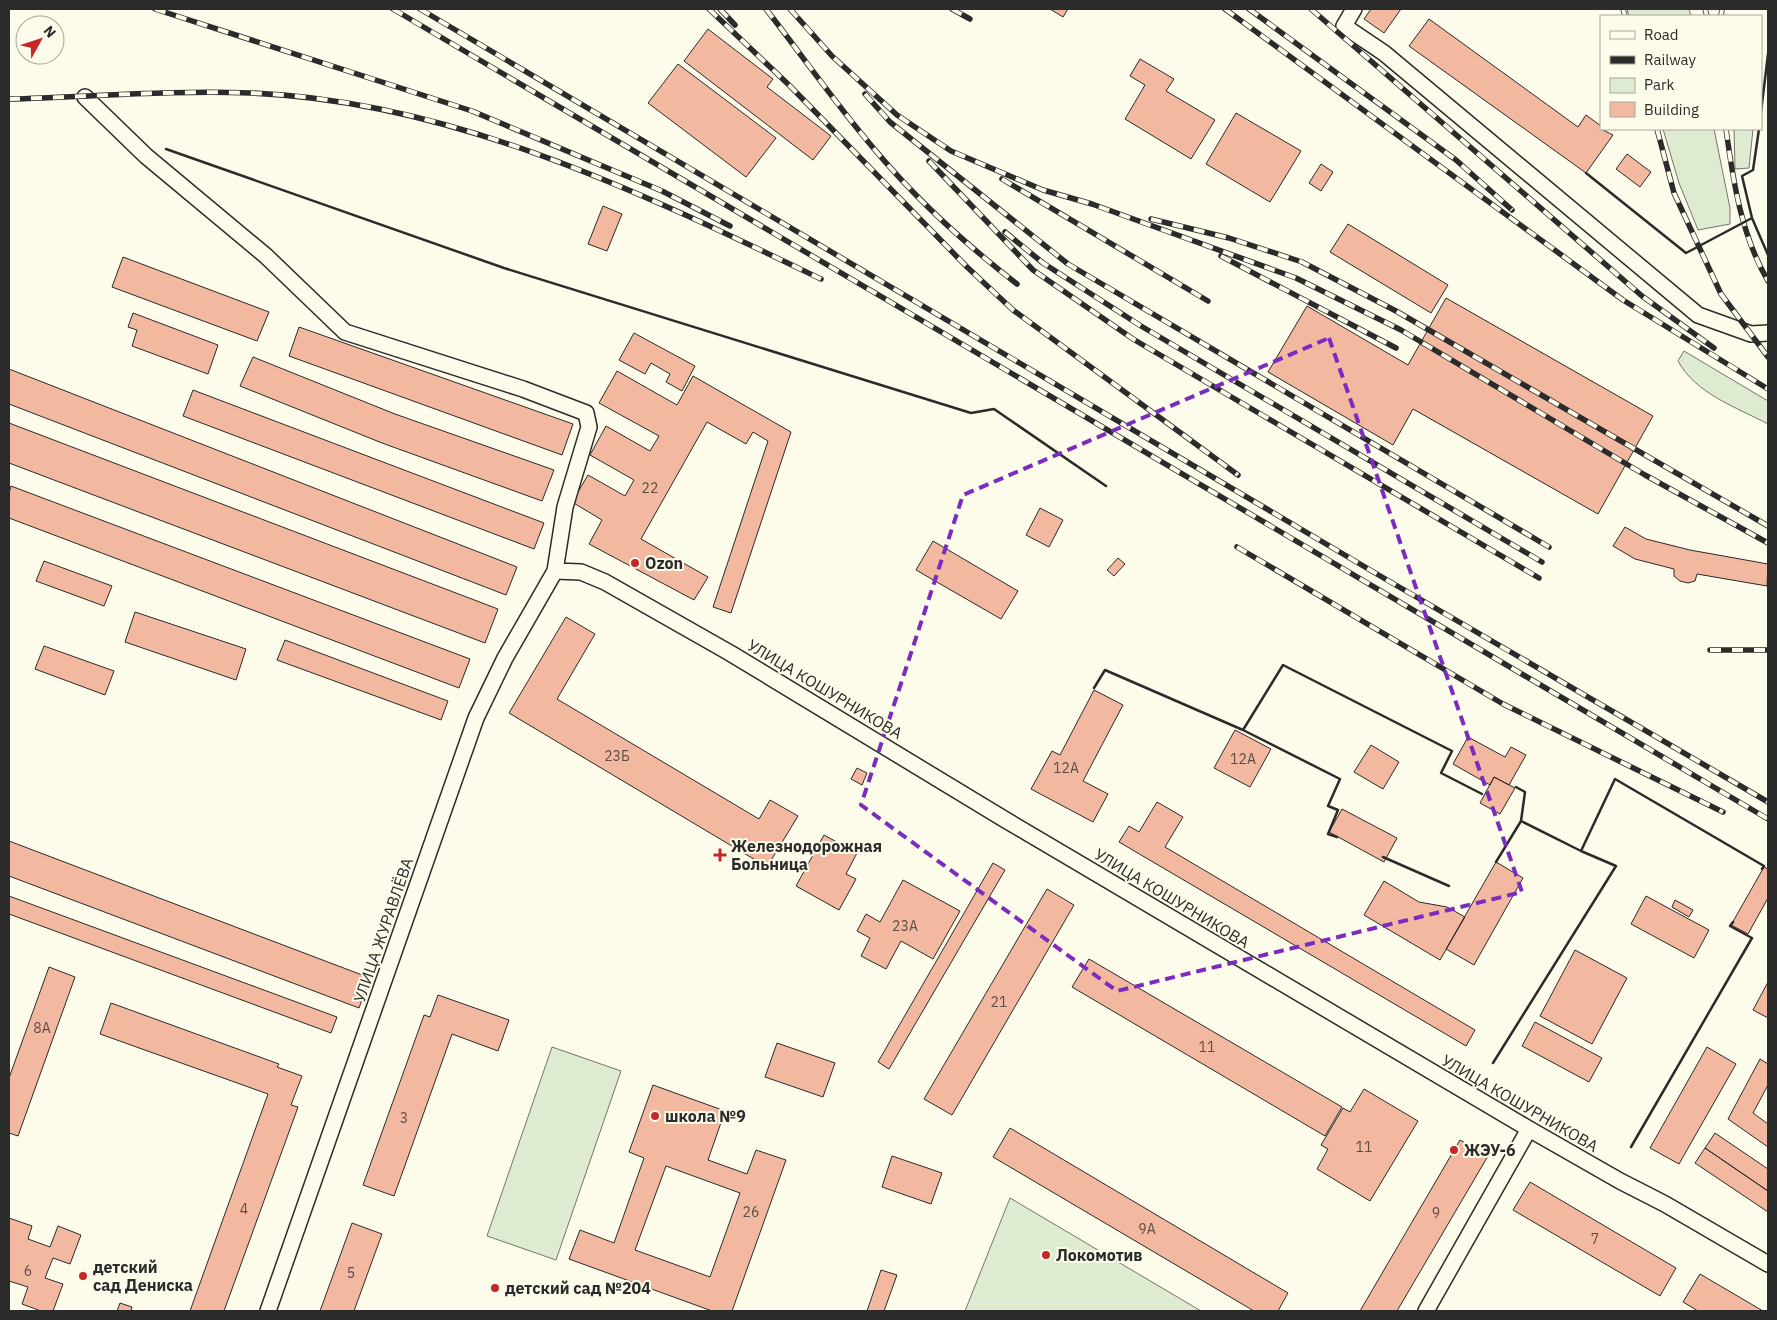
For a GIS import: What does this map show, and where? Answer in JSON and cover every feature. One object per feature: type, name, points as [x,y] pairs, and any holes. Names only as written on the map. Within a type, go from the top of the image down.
[{"type":"street","points":[[1354,9],[1344,26],[1384,53],[1698,315],[1751,334],[1768,333]]},
{"type":"street","points":[[85,97],[146,156],[266,256],[345,332],[523,389],[586,414],[589,427],[565,506],[555,571]]},
{"type":"street","name":"УЛИЦА КОШУРНИКОВА","points":[[555,571],[581,572],[605,582],[730,653],[1018,828],[1529,1129],[1620,1181],[1665,1204],[1768,1264]]},
{"type":"street","name":"УЛИЦА ЖУРАВЛЁВА","points":[[268,1311],[476,718],[505,658],[555,571]]},
{"type":"street","points":[[1426,1311],[1529,1129]]},
{"type":"highlighted area","points":[[1329,338],[1522,892],[1117,991],[861,805],[963,495]]},
{"type":"green space","points":[[1627,9],[1689,9],[1691,15],[1629,15]]},
{"type":"green space","points":[[1663,130],[1714,130],[1730,208],[1730,224],[1698,230],[1679,183]]},
{"type":"green space","points":[[1734,130],[1753,130],[1749,168],[1735,169]]},
{"type":"green space","points":[[1684,351],[1768,401],[1768,424],[1730,405],[1695,382],[1678,361]]},
{"type":"green space","points":[[552,1047],[621,1071],[556,1260],[487,1236]]},
{"type":"green space","name":"Локомотив","points":[[1010,1198],[1201,1311],[965,1311]]},
{"type":"building","points":[[1050,9],[1068,9],[1063,17]]},
{"type":"building","points":[[1371,9],[1401,9],[1384,33],[1364,19]]},
{"type":"building","points":[[1429,19],[1578,127],[1586,115],[1600,125],[1600,130],[1613,135],[1586,173],[1409,46]]},
{"type":"building","points":[[708,29],[773,79],[767,87],[831,136],[813,160],[684,61]]},
{"type":"building","points":[[1140,59],[1174,79],[1166,91],[1215,120],[1191,159],[1125,119],[1145,85],[1130,76]]},
{"type":"building","points":[[678,64],[776,138],[746,177],[648,103]]},
{"type":"building","points":[[1236,113],[1301,151],[1270,202],[1206,164]]},
{"type":"building","points":[[1627,154],[1651,172],[1640,187],[1616,169]]},
{"type":"building","points":[[1321,164],[1333,172],[1321,191],[1309,183]]},
{"type":"building","points":[[603,206],[622,214],[607,251],[588,244]]},
{"type":"building","points":[[1348,224],[1448,285],[1431,313],[1330,252]]},
{"type":"building","points":[[123,257],[269,312],[257,341],[112,287]]},
{"type":"building","points":[[1446,298],[1653,416],[1598,514],[1413,409],[1393,445],[1268,372],[1307,306],[1408,365]]},
{"type":"building","points":[[133,313],[218,345],[208,374],[132,346],[137,330],[128,327]]},
{"type":"building","points":[[299,327],[573,424],[562,455],[289,356]]},
{"type":"building","points":[[634,333],[695,366],[682,391],[666,382],[670,374],[651,363],[645,374],[619,360]]},
{"type":"building","points":[[253,357],[395,414],[554,470],[542,501],[382,443],[240,386]]},
{"type":"building","points":[[9,369],[517,567],[506,595],[9,404]]},
{"type":"building","points":[[617,371],[677,405],[693,376],[791,432],[731,613],[713,607],[768,441],[753,432],[746,444],[707,422],[641,539],[708,577],[694,600],[589,544],[602,520],[572,502],[588,475],[625,496],[634,480],[590,455],[606,426],[650,451],[659,436],[599,403]]},
{"type":"building","points":[[193,390],[544,523],[534,549],[183,416]]},
{"type":"building","points":[[9,423],[498,609],[485,643],[9,463]]},
{"type":"building","points":[[11,486],[470,659],[459,688],[9,518],[9,493]]},
{"type":"building","points":[[1040,508],[1063,520],[1049,547],[1026,535]]},
{"type":"building","points":[[1625,527],[1646,539],[1690,550],[1768,564],[1767,586],[1697,574],[1695,581],[1688,583],[1680,581],[1674,576],[1674,569],[1635,559],[1613,546]]},
{"type":"building","points":[[933,541],[1018,591],[1001,619],[916,570]]},
{"type":"building","points":[[1118,558],[1125,564],[1114,576],[1107,570]]},
{"type":"building","points":[[44,561],[112,586],[104,606],[36,581]]},
{"type":"building","points":[[135,612],[246,649],[236,680],[125,642]]},
{"type":"building","points":[[566,617],[595,634],[557,699],[759,819],[770,800],[798,816],[767,867],[509,713]]},
{"type":"building","points":[[285,640],[448,701],[441,720],[277,660]]},
{"type":"building","points":[[44,646],[114,671],[105,695],[35,669]]},
{"type":"building","points":[[1094,690],[1123,705],[1083,781],[1108,794],[1093,822],[1031,789],[1052,751],[1060,755]]},
{"type":"building","points":[[1235,730],[1271,749],[1250,787],[1214,768]]},
{"type":"building","points":[[1468,737],[1505,757],[1511,747],[1526,755],[1509,785],[1494,777],[1490,785],[1453,764]]},
{"type":"building","points":[[1371,745],[1399,762],[1383,789],[1354,772]]},
{"type":"building","points":[[857,768],[867,773],[862,785],[851,779]]},
{"type":"building","points":[[1494,777],[1515,788],[1500,814],[1480,803]]},
{"type":"building","points":[[1157,802],[1183,817],[1165,847],[1475,1030],[1466,1046],[1119,842],[1129,826],[1139,832]]},
{"type":"building","points":[[1342,809],[1397,838],[1384,862],[1329,832]]},
{"type":"building","points":[[824,835],[857,853],[846,874],[856,879],[839,910],[796,886]]},
{"type":"building","points":[[9,841],[370,978],[359,1008],[9,876]]},
{"type":"building","points":[[1496,862],[1523,878],[1474,965],[1446,949]]},
{"type":"building","points":[[993,863],[1005,870],[889,1069],[878,1062]]},
{"type":"building","points":[[1764,867],[1768,869],[1768,898],[1748,934],[1731,925]]},
{"type":"building","points":[[903,880],[960,911],[933,959],[901,941],[886,969],[861,956],[870,938],[857,931],[866,914],[880,922]]},
{"type":"building","points":[[1384,881],[1419,902],[1447,907],[1465,917],[1440,960],[1364,915]]},
{"type":"building","points":[[1047,889],[1074,905],[952,1115],[924,1099]]},
{"type":"building","points":[[9,896],[337,1017],[331,1033],[9,914]]},
{"type":"building","points":[[1646,896],[1709,930],[1694,958],[1631,924]]},
{"type":"building","points":[[1675,900],[1693,910],[1689,917],[1672,907]]},
{"type":"building","points":[[1575,950],[1627,978],[1592,1044],[1540,1016]]},
{"type":"building","points":[[1089,959],[1342,1107],[1325,1136],[1072,987]]},
{"type":"building","points":[[49,967],[75,977],[18,1136],[9,1133],[9,1078]]},
{"type":"building","points":[[1768,982],[1768,1018],[1753,1010]]},
{"type":"building","points":[[438,995],[509,1020],[498,1051],[452,1034],[394,1196],[363,1185],[424,1015],[430,1017]]},
{"type":"building","points":[[111,1003],[279,1064],[277,1067],[302,1076],[291,1105],[298,1107],[224,1311],[190,1311],[268,1094],[100,1034]]},
{"type":"building","points":[[1535,1022],[1602,1058],[1589,1082],[1522,1046]]},
{"type":"building","points":[[777,1043],[835,1063],[823,1097],[765,1077]]},
{"type":"building","points":[[1707,1047],[1736,1064],[1679,1164],[1650,1148]]},
{"type":"building","points":[[1760,1059],[1768,1064],[1768,1085],[1753,1113],[1768,1124],[1768,1147],[1728,1119]]},
{"type":"building","points":[[653,1085],[725,1111],[708,1160],[747,1174],[756,1150],[786,1160],[732,1311],[712,1311],[569,1259],[580,1230],[614,1243],[644,1158],[629,1152]],"holes":[[[666,1166],[740,1193],[710,1277],[635,1250]]]},
{"type":"building","points":[[1364,1089],[1418,1121],[1370,1201],[1317,1169],[1328,1149],[1321,1145],[1343,1108],[1350,1112]]},
{"type":"building","points":[[1010,1128],[1288,1293],[1278,1311],[1254,1311],[993,1157]]},
{"type":"building","points":[[1715,1133],[1768,1169],[1768,1191],[1705,1148]]},
{"type":"building","points":[[1460,1140],[1488,1156],[1397,1311],[1360,1311]]},
{"type":"building","points":[[1705,1148],[1768,1191],[1768,1212],[1695,1163]]},
{"type":"building","points":[[892,1156],[942,1173],[931,1204],[882,1187]]},
{"type":"building","points":[[1530,1182],[1676,1268],[1660,1296],[1513,1210]]},
{"type":"building","name":"детский сад Дениска","points":[[9,1218],[32,1226],[28,1239],[50,1247],[58,1226],[81,1235],[70,1264],[53,1258],[45,1278],[63,1284],[53,1311],[41,1311],[22,1304],[28,1287],[9,1281]]},
{"type":"building","points":[[352,1223],[382,1234],[354,1311],[320,1311]]},
{"type":"building","points":[[881,1270],[897,1275],[884,1311],[867,1311]]},
{"type":"building","points":[[1700,1274],[1763,1311],[1698,1311],[1683,1302]]},
{"type":"building","points":[[120,1303],[132,1307],[131,1311],[117,1311]]},
{"type":"railway","points":[[155,9],[472,111],[662,191],[730,226]]},
{"type":"railway","points":[[393,9],[1768,819]]},
{"type":"railway","points":[[420,9],[1382,577],[1768,802]]},
{"type":"railway","points":[[709,9],[789,85],[967,267],[1013,310],[1238,475]]},
{"type":"railway","points":[[720,9],[735,25]]},
{"type":"railway","points":[[766,9],[837,103],[894,172],[951,229],[1017,284]]},
{"type":"railway","points":[[790,9],[832,56],[897,115],[951,151],[1043,190],[1092,204],[1296,278],[1401,330],[1645,475],[1768,543]]},
{"type":"railway","points":[[952,9],[970,19]]},
{"type":"railway","points":[[1225,9],[1623,300],[1768,389]]},
{"type":"railway","points":[[1249,9],[1456,160],[1512,210]]},
{"type":"railway","points":[[1311,9],[1642,296],[1714,348]]},
{"type":"railway","points":[[1623,9],[1625,15]]},
{"type":"railway","points":[[1705,9],[1707,15]]},
{"type":"railway","points":[[1721,15],[1722,9]]},
{"type":"railway","points":[[9,99],[160,93],[251,93],[326,100],[400,113],[473,133],[545,157],[615,184],[821,279]]},
{"type":"railway","points":[[865,94],[890,122],[1068,264],[1549,547]]},
{"type":"railway","points":[[1657,130],[1674,193],[1721,294],[1768,357]]},
{"type":"railway","points":[[1726,130],[1735,187],[1745,226],[1751,245],[1768,281]]},
{"type":"railway","points":[[929,161],[1033,270],[1133,339],[1539,578]]},
{"type":"railway","points":[[1002,179],[1208,301]]},
{"type":"railway","points":[[1151,219],[1229,238],[1302,262],[1396,311],[1768,526]]},
{"type":"railway","points":[[1005,232],[1043,263],[1141,326],[1542,562]]},
{"type":"railway","points":[[1221,256],[1396,348]]},
{"type":"railway","points":[[1237,547],[1503,704],[1723,812]]},
{"type":"railway","points":[[1710,650],[1768,650]]},
{"type":"wall","points":[[1762,104],[1768,54]]},
{"type":"wall","points":[[1759,130],[1753,170],[1742,176],[1752,218],[1768,255]]},
{"type":"wall","points":[[166,149],[504,268],[971,413],[994,409],[1106,486]]},
{"type":"wall","points":[[1586,173],[1686,253],[1752,218]]},
{"type":"wall","points":[[1094,688],[1105,670],[1243,730],[1283,665],[1452,751],[1441,773],[1482,794]]},
{"type":"wall","points":[[1243,730],[1340,779],[1328,806],[1338,810],[1328,834],[1337,837]]},
{"type":"wall","points":[[1516,787],[1525,792],[1521,821],[1581,851],[1615,779],[1764,866],[1762,869]]},
{"type":"wall","points":[[1496,862],[1521,821]]},
{"type":"wall","points":[[1493,1063],[1616,866],[1581,851]]},
{"type":"wall","points":[[1383,857],[1449,886]]},
{"type":"wall","points":[[1631,1147],[1752,938],[1730,926],[1733,922]]},
{"type":"place","name":"Ozon","points":[[635,563]]},
{"type":"place","name":"Железнодорожная Больница","points":[[720,855]]},
{"type":"place","name":"школа №9","points":[[655,1116]]},
{"type":"place","name":"ЖЭУ-6","points":[[1454,1150]]},
{"type":"place","name":"Локомотив","points":[[1046,1255]]},
{"type":"place","name":"детский сад Дениска","points":[[83,1276]]},
{"type":"place","name":"детский сад №204","points":[[495,1288]]}]
